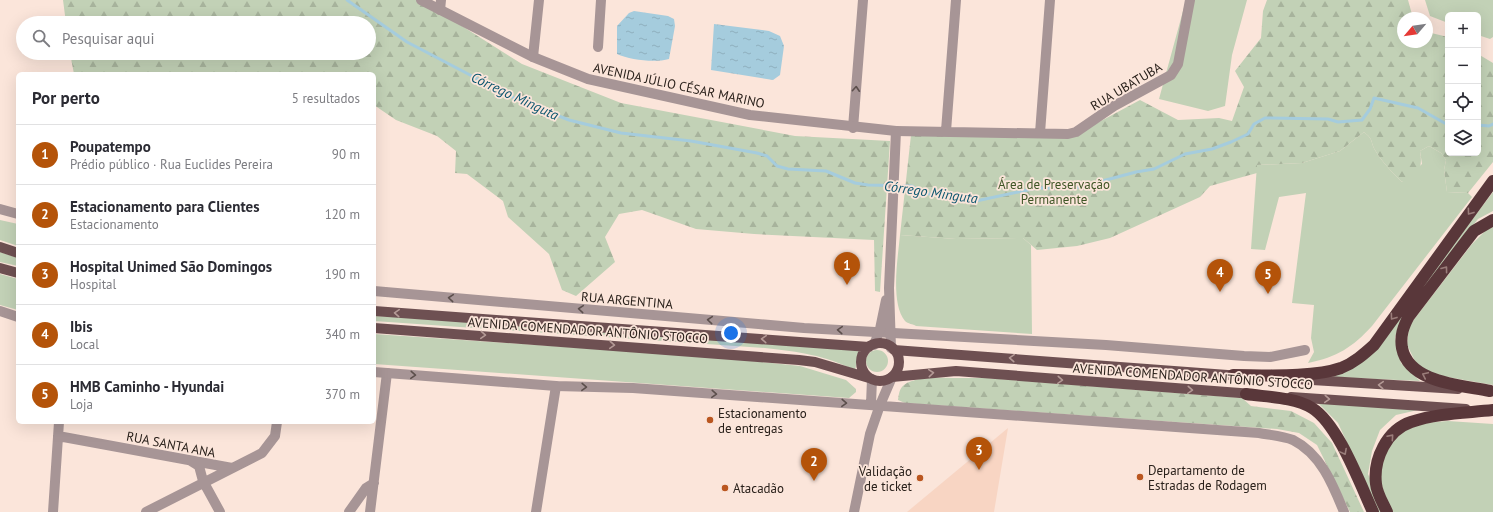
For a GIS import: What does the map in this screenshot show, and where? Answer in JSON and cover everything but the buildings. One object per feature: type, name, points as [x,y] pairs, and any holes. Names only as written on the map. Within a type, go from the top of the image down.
[{"type":"highway","points":[[1233,375],[1328,371],[1353,362],[1364,354],[1374,345],[1493,181]]},
{"type":"highway","points":[[1491,392],[1432,379],[1417,372],[1406,359],[1401,339],[1404,326],[1409,316],[1467,240],[1474,231],[1493,220]]},
{"type":"highway","points":[[1246,394],[1295,402],[1311,407],[1324,418],[1352,466],[1373,512]]},
{"type":"highway","points":[[1387,512],[1376,484],[1376,469],[1380,453],[1387,440],[1397,430],[1409,422],[1424,418],[1493,410]]},
{"type":"main road","points":[[0,247],[16,252]]},
{"type":"main road","points":[[0,268],[16,272]]},
{"type":"main road","name":"AVENIDA COMENDADOR ANTÔNIO STOCCO","points":[[376,311],[872,346]]},
{"type":"main road","name":"AVENIDA COMENDADOR ANTÔNIO STOCCO","points":[[376,328],[800,360],[815,362],[871,378]]},
{"type":"main road","points":[[883,344],[893,349],[898,357],[898,366],[892,376],[882,381],[871,378],[863,370],[861,360],[872,346],[883,344]]},
{"type":"main road","name":"AVENIDA COMENDADOR ANTÔNIO STOCCO","points":[[893,349],[1233,375],[1491,392]]},
{"type":"main road","name":"AVENIDA COMENDADOR ANTÔNIO STOCCO","points":[[892,376],[956,371],[1246,394],[1493,410]]},
{"type":"street","name":"AVENIDA JÚLIO CÉSAR MARINO","points":[[421,0],[440,5],[533,57],[588,79],[750,115],[853,128],[896,131],[1068,134]]},
{"type":"street","points":[[533,57],[539,0]]},
{"type":"street","points":[[598,47],[601,0]]},
{"type":"street","points":[[853,128],[863,0]]},
{"type":"street","points":[[946,131],[956,0]]},
{"type":"street","points":[[1040,133],[1050,0]]},
{"type":"street","name":"RUA UBATUBA","points":[[1068,134],[1076,132],[1114,106],[1171,75],[1178,64],[1190,0]]},
{"type":"street","points":[[893,349],[889,288],[896,131]]},
{"type":"street","points":[[0,209],[16,213]]},
{"type":"street","points":[[872,346],[879,332],[889,288]]},
{"type":"street","name":"RUA ARGENTINA","points":[[376,291],[892,333],[1106,345],[1270,358],[1305,350]]},
{"type":"street","points":[[0,311],[16,316]]},
{"type":"street","points":[[376,372],[556,386],[633,388],[1259,433],[1291,440],[1305,448],[1317,460],[1330,480],[1344,512]]},
{"type":"street","points":[[370,512],[387,373]]},
{"type":"street","points":[[875,405],[892,376]]},
{"type":"street","points":[[854,512],[875,405],[871,378]]},
{"type":"street","points":[[536,512],[556,386]]},
{"type":"street","points":[[53,512],[59,424]]},
{"type":"street","points":[[146,512],[203,481],[262,453],[275,436],[277,424]]},
{"type":"street","name":"RUA SANTA ANA","points":[[58,436],[232,468]]},
{"type":"street","points":[[190,460],[199,466],[203,481],[220,512]]},
{"type":"street","points":[[349,512],[366,488],[374,483]]},
{"type":"shaded area","points":[[1008,428],[994,512],[907,512]]},
{"type":"green space","points":[[63,0],[421,0],[522,64],[621,103],[795,136],[890,141],[880,292],[875,291],[874,240],[754,234],[696,229],[642,210],[619,214],[605,237],[615,262],[576,296],[562,290],[549,254],[508,217],[503,201],[467,174],[455,173],[456,151],[437,136],[396,120],[376,106],[376,72],[74,72],[71,60],[376,60],[376,16],[65,16]]},
{"type":"green space","points":[[1186,0],[1247,0],[1232,55],[1225,106],[1208,111],[1159,99]]},
{"type":"green space","name":"Área de Preservação Permanente","points":[[1267,0],[1408,0],[1411,12],[1397,12],[1397,48],[1433,48],[1433,33],[1445,36],[1445,156],[1481,156],[1481,56],[1493,63],[1493,162],[1468,193],[1447,192],[1444,170],[1446,160],[1441,153],[1429,146],[1420,151],[1421,163],[1416,173],[1402,182],[1381,159],[1375,150],[1371,139],[1364,132],[1340,151],[1302,163],[1257,165],[1257,173],[1210,186],[1200,197],[1110,238],[1077,246],[1037,250],[1023,238],[956,239],[900,235],[911,135],[1073,136],[1140,100],[1178,120],[1219,118],[1232,121],[1244,87],[1235,71],[1261,38],[1263,11]]},
{"type":"green space","points":[[1425,0],[1493,0],[1493,37],[1490,39],[1481,36],[1481,12],[1445,12],[1445,22],[1433,17],[1433,12],[1429,12]]},
{"type":"green space","points":[[1364,132],[1371,139],[1375,150],[1381,159],[1402,182],[1422,164],[1420,151],[1429,146],[1441,153],[1446,160],[1444,170],[1447,192],[1468,193],[1472,197],[1372,326],[1358,340],[1344,350],[1328,358],[1308,363],[1314,352],[1311,338],[1314,305],[1292,303],[1306,193],[1279,197],[1265,250],[1251,249],[1257,165],[1302,163],[1340,151]]},
{"type":"green space","points":[[1493,192],[1493,211],[1478,219],[1403,317],[1395,337],[1401,363],[1420,381],[1332,377],[1373,351]]},
{"type":"green space","points":[[0,220],[16,224],[16,245],[0,240]]},
{"type":"green space","points":[[1493,227],[1493,385],[1430,374],[1417,365],[1407,345],[1409,326],[1472,244],[1486,230]]},
{"type":"green space","points":[[900,235],[956,239],[1023,238],[1031,245],[1032,334],[916,326],[906,322],[900,313],[896,292]]},
{"type":"green space","points":[[0,252],[16,257],[16,266],[0,262]]},
{"type":"green space","points":[[0,274],[16,278],[16,309],[0,305]]},
{"type":"green space","points":[[376,316],[860,350],[855,370],[811,355],[765,348],[376,321]]},
{"type":"green space","points":[[376,334],[714,357],[800,366],[846,380],[856,389],[856,392],[849,398],[376,364]]},
{"type":"green space","points":[[873,350],[881,350],[888,357],[888,365],[881,372],[873,372],[866,365],[866,357]]},
{"type":"green space","points":[[928,378],[987,378],[1242,398],[1251,406],[1291,411],[1314,423],[1332,443],[1364,512],[1350,512],[1317,445],[1299,433],[1277,429],[905,403],[898,400],[901,388],[909,382],[915,380]]},
{"type":"green space","points":[[1317,402],[1418,410],[1396,415],[1380,430],[1372,451],[1368,474],[1385,512],[1379,512],[1338,423]]},
{"type":"green space","points":[[1448,421],[1493,424],[1493,512],[1392,512],[1385,498],[1379,474],[1388,448],[1401,432],[1422,423]]},
{"type":"water","points":[[634,11],[668,16],[674,19],[675,26],[669,59],[657,61],[643,60],[617,54],[617,26],[629,13]]},
{"type":"water","points":[[714,24],[769,31],[780,36],[784,46],[780,75],[773,80],[711,70]]},
{"type":"waterway","name":"Córrego Minguta","points":[[347,0],[370,16]]},
{"type":"waterway","name":"Córrego Minguta","points":[[376,20],[407,42],[518,100],[569,120],[621,133],[691,141],[757,153],[767,156],[777,166],[788,169],[826,171],[855,183],[868,185],[912,186],[923,193],[976,201],[1037,188],[1076,188],[1136,172],[1154,169],[1185,154],[1212,149],[1231,142],[1248,134],[1254,124],[1265,118],[1328,119],[1338,122],[1362,120],[1370,109],[1374,98],[1418,108],[1445,123]]},
{"type":"waterway","name":"Córrego Minguta","points":[[1481,125],[1489,126],[1493,124]]},
{"type":"place","name":"Poupatempo","points":[[847,285]]},
{"type":"place","name":"Ibis","points":[[1220,292]]},
{"type":"place","name":"HMB Caminho - Hyundai","points":[[1268,294]]},
{"type":"place","name":"Estacionamento de entregas","points":[[710,420]]},
{"type":"place","name":"Hospital Unimed São Domingos","points":[[979,470]]},
{"type":"place","name":"Departamento de Estradas de Rodagem","points":[[1140,477]]},
{"type":"place","name":"Validação de ticket","points":[[920,478]]},
{"type":"place","name":"Estacionamento para Clientes","points":[[814,481]]},
{"type":"place","name":"Atacadão","points":[[725,488]]}]
